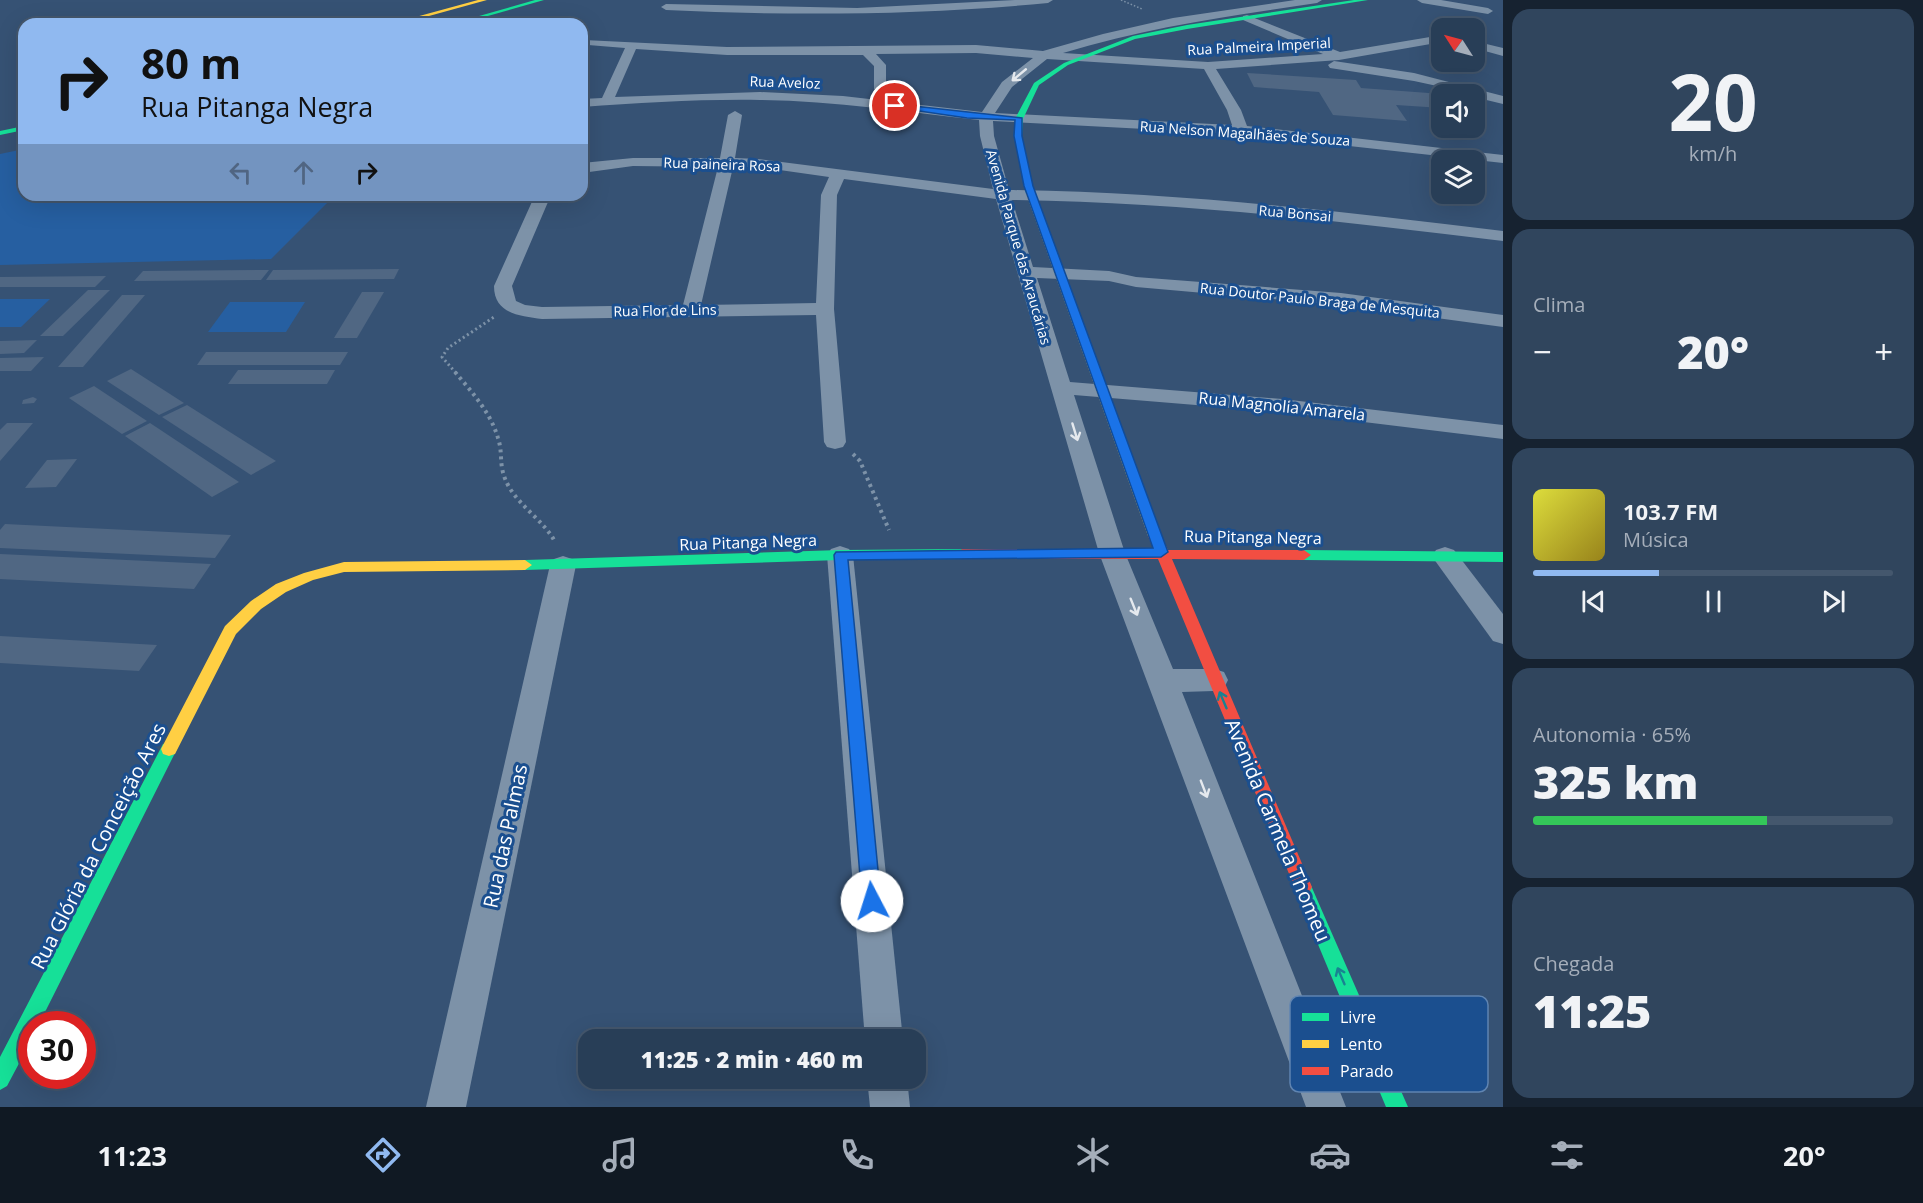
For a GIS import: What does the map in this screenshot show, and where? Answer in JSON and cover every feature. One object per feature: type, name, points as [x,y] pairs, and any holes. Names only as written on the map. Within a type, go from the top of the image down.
[{"type":"main road","points":[[416,18],[484,0]]},
{"type":"main road","points":[[475,18],[541,0]]},
{"type":"main road","points":[[1018,118],[1036,84],[1077,58],[1103,48],[1159,32],[1365,0]]},
{"type":"main road","name":"Avenida Parque das Araucárias","points":[[1018,118],[1018,136],[1031,191],[1061,280],[1161,552]]},
{"type":"main road","points":[[0,133],[18,129]]},
{"type":"main road","name":"Rua Pitanga Negra","points":[[230,630],[252,607],[278,589],[310,574],[344,567],[563,565],[840,555],[1161,552],[1503,557]]},
{"type":"main road","name":"Avenida Carmela Thomeu","points":[[1161,552],[1349,996]]},
{"type":"main road","name":"Rua Glória da Conceição Ares","points":[[0,1079],[230,630]]},
{"type":"main road","name":"Avenida Carmela Thomeu","points":[[1391,1092],[1397,1107]]},
{"type":"street","points":[[923,0],[941,15]]},
{"type":"street","points":[[666,7],[802,13],[941,15],[1048,0]]},
{"type":"street","points":[[986,117],[1007,85],[1044,55],[1107,36],[1173,21],[1317,0]]},
{"type":"street","points":[[1410,1],[1424,0],[1488,11]]},
{"type":"street","points":[[1448,0],[1503,15]]},
{"type":"street","points":[[1247,18],[1345,55],[1362,68]]},
{"type":"street","name":"Rua Palmeira Imperial","points":[[920,51],[976,49],[1208,66],[1345,55],[1431,40]]},
{"type":"street","points":[[588,42],[727,51],[920,51]]},
{"type":"street","points":[[608,101],[632,45]]},
{"type":"street","points":[[1485,47],[1503,52]]},
{"type":"street","points":[[880,65],[920,51]]},
{"type":"street","points":[[867,52],[880,65],[880,89]]},
{"type":"street","points":[[1295,60],[1362,68],[1432,81],[1503,100]]},
{"type":"street","points":[[1208,66],[1234,110],[1241,130]]},
{"type":"street","points":[[843,99],[880,89],[911,108]]},
{"type":"street","points":[[691,309],[727,161],[735,115],[760,96]]},
{"type":"street","name":"Rua Aveloz","points":[[588,103],[760,96],[843,99],[986,117]]},
{"type":"street","points":[[714,97],[735,115]]},
{"type":"street","name":"Rua Nelson Magalhães de Souza","points":[[986,117],[1241,130],[1503,159]]},
{"type":"street","name":"Avenida Parque das Araucárias","points":[[986,117],[987,136],[1001,189],[1112,553]]},
{"type":"street","name":"Rua paineira Rosa","points":[[588,167],[633,162],[727,161],[758,163],[891,182],[1001,189]]},
{"type":"street","points":[[834,442],[825,309],[829,195],[838,174]]},
{"type":"street","points":[[1001,189],[1031,191]]},
{"type":"street","name":"Rua Bonsai","points":[[1031,191],[1303,213],[1503,236]]},
{"type":"street","points":[[507,304],[502,296],[502,286],[540,201]]},
{"type":"street","name":"Rua Doutor Paulo Braga de Mesquita","points":[[1029,279],[1112,286],[1136,282],[1341,299],[1503,321]]},
{"type":"street","name":"Rua Flor de Lins","points":[[507,304],[530,312],[542,313],[691,309],[825,309]]},
{"type":"street","name":"Rua Magnolia Amarela","points":[[1061,388],[1318,408],[1503,432]]},
{"type":"street","points":[[1112,553],[1290,1013]]},
{"type":"street","points":[[840,555],[883,1029]]},
{"type":"street","points":[[1445,556],[1503,634]]},
{"type":"street","name":"Rua das Palmas","points":[[446,1107],[563,565]]},
{"type":"street","points":[[1163,681],[1214,680]]},
{"type":"street","points":[[889,1089],[890,1107]]},
{"type":"street","points":[[1320,1092],[1326,1107]]},
{"type":"path","points":[[507,304],[489,321],[448,348],[442,357],[476,396],[498,436],[500,465],[507,483],[527,513],[552,536],[563,565]]},
{"type":"path","points":[[834,442],[861,461],[889,530],[908,555]]},
{"type":"shaded area","points":[[18,150],[18,201],[329,201],[271,259],[0,265],[0,154]]},
{"type":"shaded area","points":[[0,299],[50,299],[21,327],[0,327]]},
{"type":"shaded area","points":[[230,302],[305,302],[286,332],[208,332]]},
{"type":"building","points":[[1247,73],[1356,80],[1361,88],[1431,93],[1431,107],[1396,105],[1407,121],[1333,115],[1319,92],[1254,87]]},
{"type":"building","points":[[399,269],[394,279],[266,280],[273,270]]},
{"type":"building","points":[[269,270],[261,280],[134,281],[143,271]]},
{"type":"building","points":[[106,276],[95,287],[0,287],[0,277]]},
{"type":"building","points":[[88,290],[110,290],[63,336],[40,336]]},
{"type":"building","points":[[362,292],[384,292],[357,338],[334,338]]},
{"type":"building","points":[[122,295],[145,295],[83,367],[58,367]]},
{"type":"building","points":[[37,340],[24,353],[0,354],[0,341]]},
{"type":"building","points":[[206,352],[348,352],[340,365],[197,365]]},
{"type":"building","points":[[44,357],[31,371],[0,371],[0,358]]},
{"type":"building","points":[[131,369],[184,403],[159,415],[107,381]]},
{"type":"building","points":[[238,370],[335,370],[327,384],[228,384]]},
{"type":"building","points":[[94,386],[147,421],[122,434],[69,398]]},
{"type":"building","points":[[33,397],[37,399],[34,403],[22,404],[23,400]]},
{"type":"building","points":[[187,405],[276,461],[251,475],[162,417]]},
{"type":"building","points":[[7,423],[33,423],[0,461],[0,430]]},
{"type":"building","points":[[150,423],[239,482],[212,497],[125,436]]},
{"type":"building","points":[[77,459],[56,487],[25,488],[47,460]]},
{"type":"building","points":[[5,524],[231,535],[215,558],[0,548],[0,530]]},
{"type":"building","points":[[0,554],[211,564],[194,589],[0,579]]},
{"type":"building","points":[[0,636],[157,645],[139,671],[0,663]]},
{"type":"traffic: fast","points":[[476,18],[541,0]]},
{"type":"traffic: fast","points":[[1030,193],[1018,136],[1019,119],[1036,84],[1066,64],[1133,38],[1187,27],[1365,0]]},
{"type":"traffic: fast","points":[[0,133],[18,129]]},
{"type":"traffic: fast","points":[[525,565],[840,555],[962,554]]},
{"type":"traffic: fast","points":[[1304,555],[1503,557]]},
{"type":"traffic: fast","points":[[0,1079],[169,749]]},
{"type":"traffic: fast","points":[[1303,887],[1350,996]]},
{"type":"traffic: fast","points":[[1391,1092],[1397,1107]]},
{"type":"traffic: slow","points":[[416,18],[484,0]]},
{"type":"traffic: slow","points":[[1030,193],[1155,536]]},
{"type":"traffic: slow","points":[[169,749],[230,630],[256,605],[281,588],[309,576],[344,567],[525,565]]},
{"type":"traffic: jam","points":[[1155,536],[1303,887]]},
{"type":"traffic: jam","points":[[962,554],[1304,555]]},
{"type":"route","points":[[872,901],[840,555],[1161,552],[1058,273],[1029,186],[1018,136],[1018,118],[986,117],[895,106]]}]
